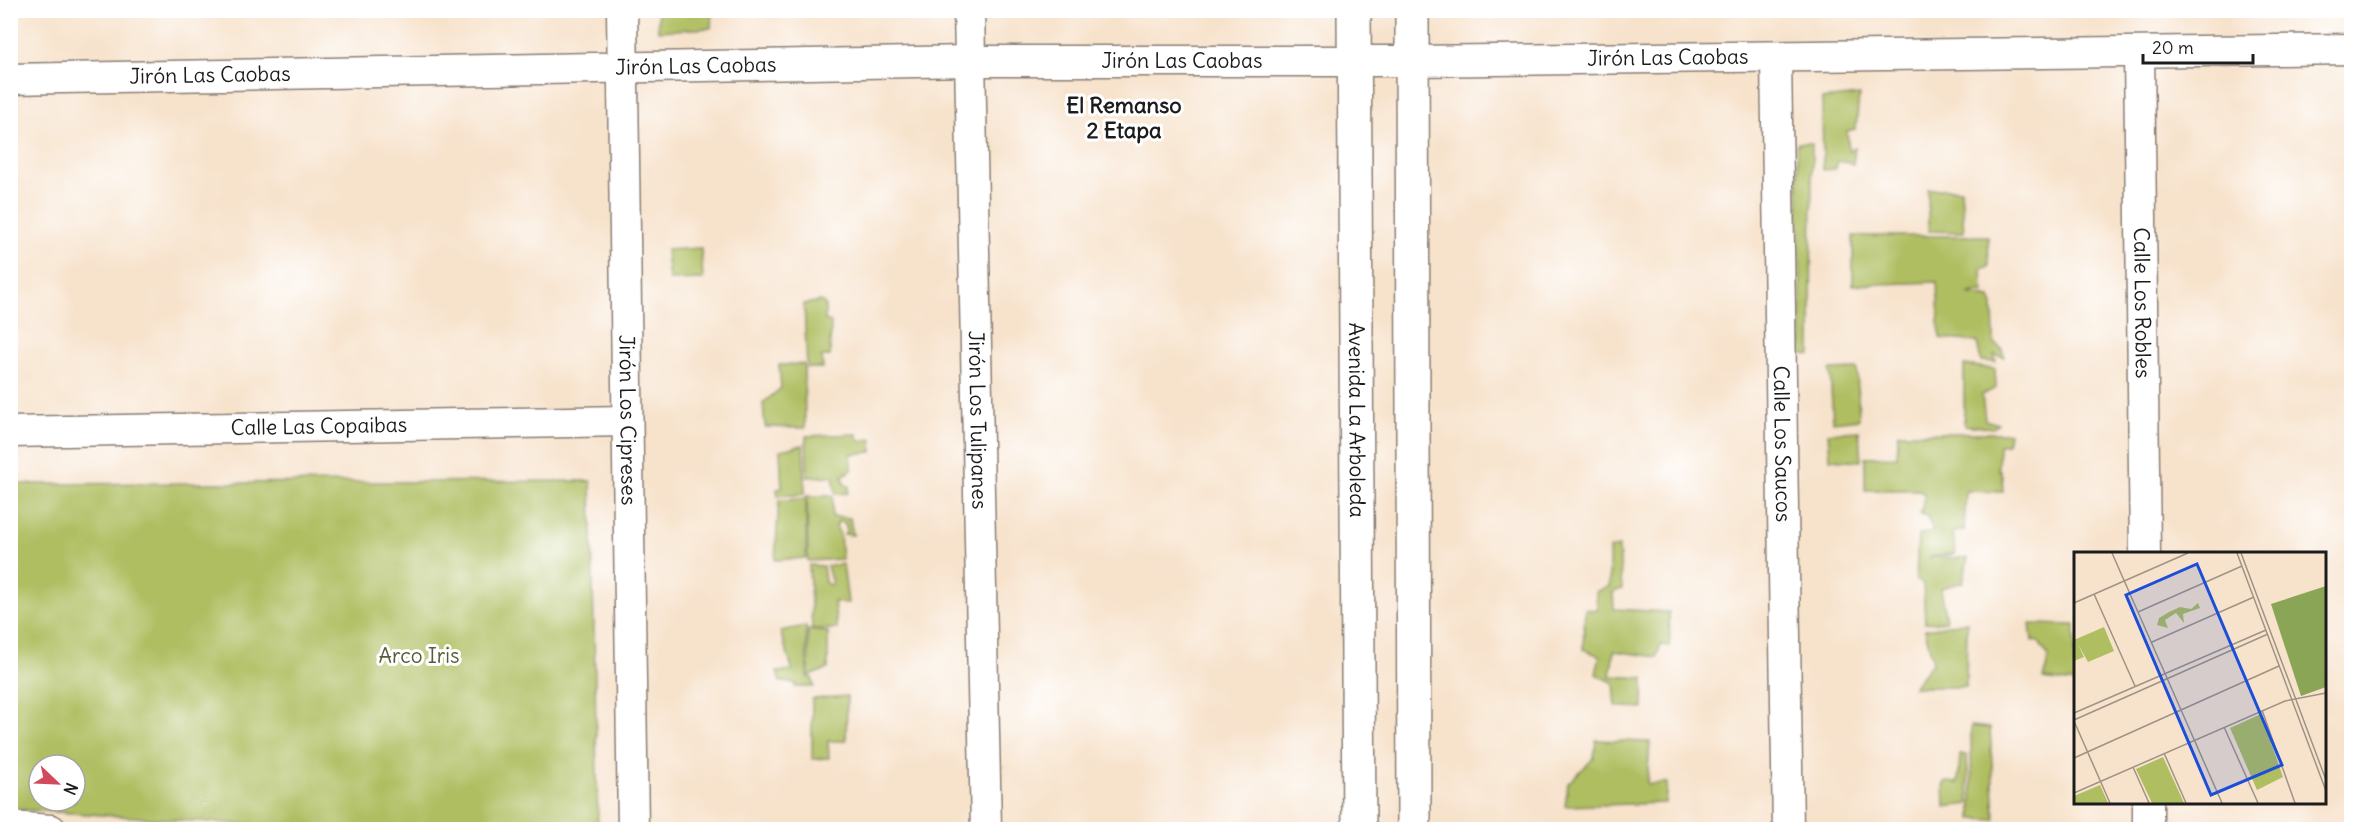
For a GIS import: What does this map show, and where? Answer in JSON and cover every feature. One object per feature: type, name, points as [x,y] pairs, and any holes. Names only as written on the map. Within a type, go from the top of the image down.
[{"type":"street","name":"Jirón Los Cipreses","points":[[622,10],[633,830]]},
{"type":"street","name":"Jirón Los Tulipanes","points":[[969,10],[986,830]]},
{"type":"street","name":"Avenida La Arboleda","points":[[1354,10],[1359,830]]},
{"type":"street","points":[[1412,10],[1414,830]]},
{"type":"street","name":"Jirón Las Caobas","points":[[10,79],[970,61],[1413,61],[2352,49]]},
{"type":"street","name":"Calle Los Robles","points":[[2139,53],[2145,552]]},
{"type":"street","name":"Calle Los Saucos","points":[[1776,57],[1788,830]]},
{"type":"street","name":"Calle Las Copaibas","points":[[10,432],[627,421]]},
{"type":"street","points":[[2148,804],[2148,830]]},
{"type":"street","points":[[10,827],[51,830]]},
{"type":"green space","points":[[658,11],[712,11],[711,28],[658,31]]},
{"type":"green space","points":[[1859,95],[1856,129],[1847,131],[1849,152],[1855,148],[1853,164],[1838,161],[1835,169],[1823,170],[1822,99]]},
{"type":"green space","points":[[1797,143],[1812,143],[1811,355],[1802,354]]},
{"type":"green space","points":[[1928,189],[1961,189],[1964,232],[1928,231]]},
{"type":"green space","points":[[1853,236],[1988,236],[1989,267],[1982,268],[1983,292],[1967,294],[1990,298],[1993,305],[1994,342],[2005,357],[1994,355],[1996,362],[1981,361],[1977,342],[1940,338],[1937,282],[1853,285]]},
{"type":"green space","points":[[701,248],[703,279],[669,280],[666,250]]},
{"type":"green space","points":[[821,301],[825,305],[825,320],[831,322],[830,356],[822,357],[823,368],[807,368],[804,304]]},
{"type":"green space","points":[[804,364],[805,428],[765,427],[763,403],[781,388],[779,365]]},
{"type":"green space","points":[[1964,365],[1995,369],[1996,388],[1982,395],[1985,420],[1998,424],[1993,428],[1964,425]]},
{"type":"green space","points":[[1857,369],[1859,419],[1833,422],[1830,370]]},
{"type":"green space","points":[[1859,431],[1861,461],[1830,459],[1828,433]]},
{"type":"green space","points":[[1898,433],[2009,433],[2007,444],[1999,445],[1998,467],[2002,476],[2003,492],[1966,491],[1964,530],[1953,532],[1955,554],[1928,557],[1968,558],[1963,582],[1941,588],[1946,621],[1925,623],[1923,583],[1916,580],[1918,535],[1933,531],[1927,516],[1920,514],[1925,496],[1920,490],[1865,490],[1865,457],[1897,456]]},
{"type":"green space","points":[[857,434],[858,441],[872,439],[872,452],[851,454],[852,470],[842,476],[845,485],[849,486],[848,493],[836,494],[833,476],[807,477],[806,436]]},
{"type":"green space","points":[[803,445],[805,494],[778,496],[777,489],[782,488],[780,450]]},
{"type":"green space","name":"Arco Iris","points":[[591,481],[598,829],[317,829],[72,813],[87,813],[87,753],[27,753],[27,810],[11,809],[11,484]]},
{"type":"green space","points":[[807,496],[833,496],[832,517],[850,518],[853,535],[844,534],[847,530],[845,523],[838,522],[836,526],[840,535],[842,559],[808,561]]},
{"type":"green space","points":[[806,499],[806,558],[775,560],[779,500]]},
{"type":"green space","points":[[1619,547],[1622,589],[1613,592],[1614,609],[1669,612],[1670,646],[1660,645],[1657,657],[1614,651],[1610,676],[1644,678],[1643,709],[1616,706],[1614,683],[1596,674],[1600,656],[1583,649],[1585,609],[1597,610],[1596,591],[1609,587],[1609,549]]},
{"type":"green space","points":[[843,564],[848,603],[834,602],[837,629],[812,629],[809,565],[823,566],[825,582],[829,585],[832,584],[827,566]]},
{"type":"green space","points":[[1967,622],[1966,687],[1913,687],[1933,662],[1925,629]]},
{"type":"green space","points":[[2030,624],[2074,625],[2074,683],[2043,679],[2049,658],[2039,642],[2032,641]]},
{"type":"green space","points":[[806,626],[807,677],[812,678],[814,687],[795,687],[796,683],[780,682],[777,672],[793,671],[780,631]]},
{"type":"green space","points":[[808,630],[828,632],[828,669],[809,676]]},
{"type":"green space","points":[[847,696],[846,741],[828,741],[829,758],[812,759],[812,699]]},
{"type":"green space","points":[[1971,726],[1990,728],[1995,820],[1972,819]]},
{"type":"green space","points":[[1596,740],[1650,742],[1647,784],[1667,783],[1665,803],[1565,806],[1568,783],[1594,758]]},
{"type":"green space","points":[[1960,755],[1967,755],[1969,804],[1945,807],[1944,782],[1958,783]]},
{"type":"district","name":"El Remanso 2 Etapa","points":[[1124,118]]}]
